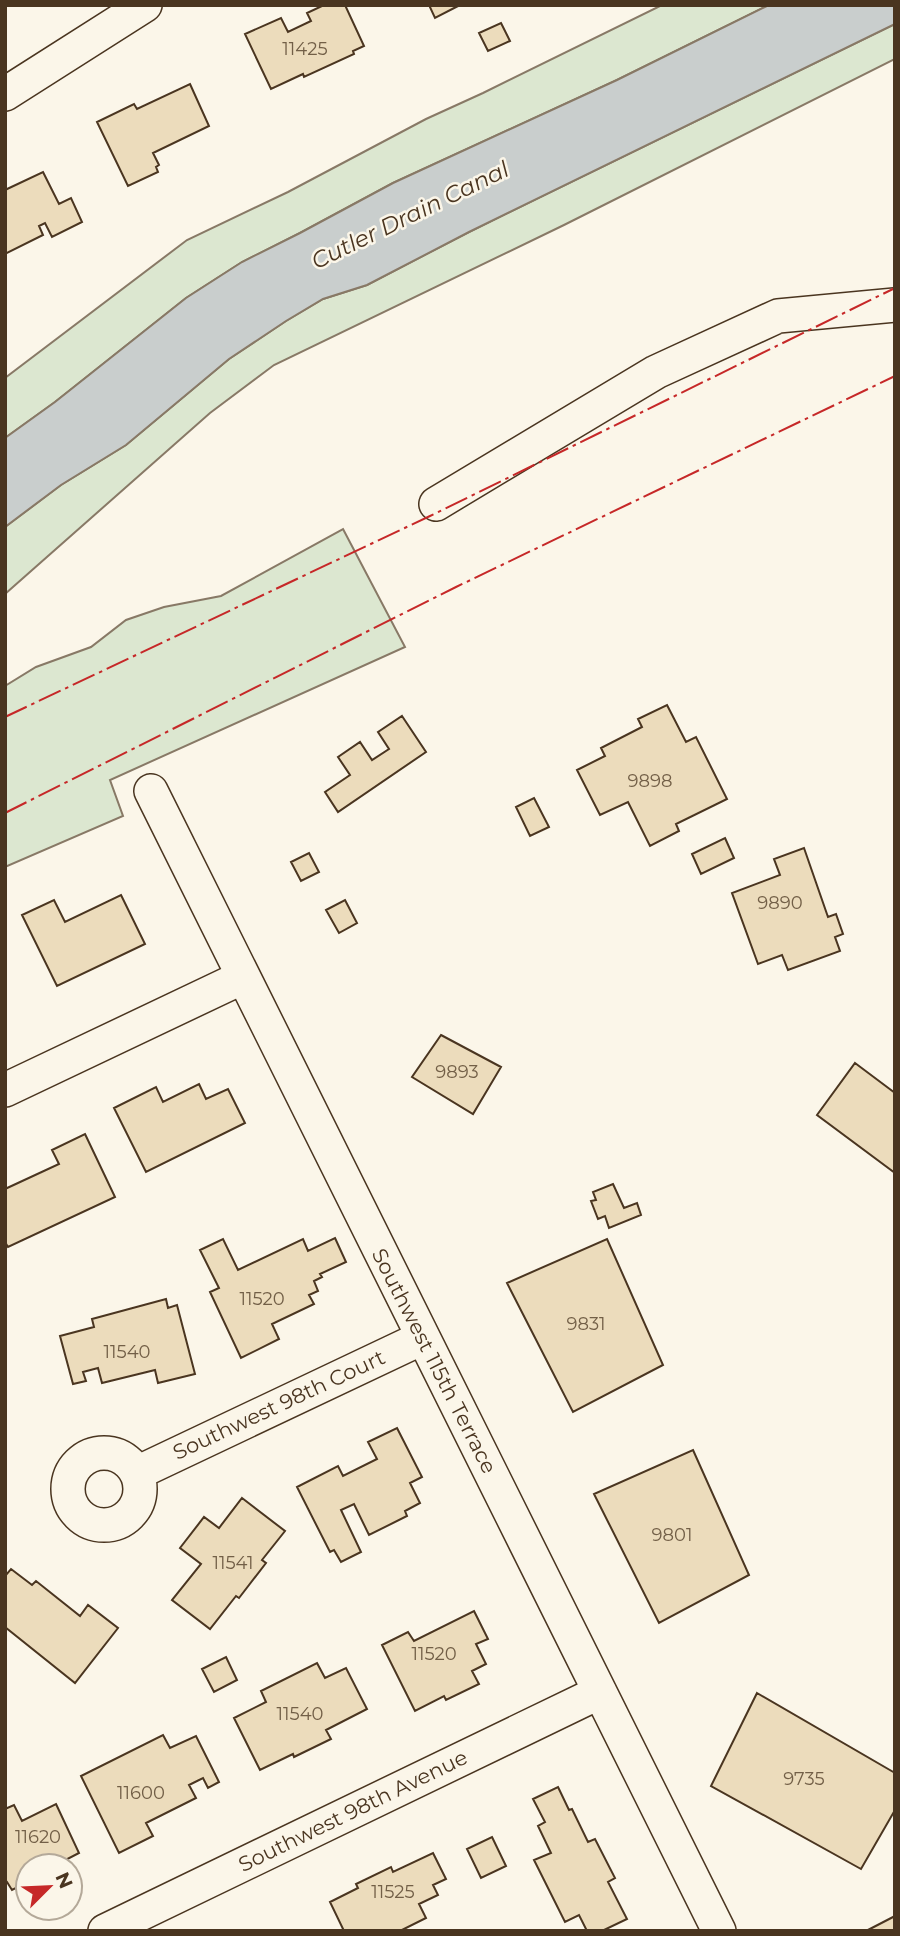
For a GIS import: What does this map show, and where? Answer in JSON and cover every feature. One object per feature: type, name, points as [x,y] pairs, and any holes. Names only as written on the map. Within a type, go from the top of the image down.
[{"type":"street","points":[[5,94],[145,5]]},
{"type":"street","points":[[436,503],[656,372],[778,316],[895,305]]},
{"type":"street","name":"Southwest 115th Terrace","points":[[151,791],[719,1931]]},
{"type":"street","points":[[5,1090],[243,977]]},
{"type":"street","name":"Southwest 98th Court","points":[[137,1473],[422,1338]]},
{"type":"street","name":"Southwest 98th Avenue","points":[[105,1931],[600,1692]]},
{"type":"green space","points":[[662,5],[769,5],[617,80],[393,183],[242,262],[186,298],[55,402],[5,438],[5,378],[187,240],[288,192],[426,119]]},
{"type":"green space","points":[[895,24],[895,59],[564,225],[274,365],[210,413],[5,594],[5,527],[61,485],[126,445],[229,359],[286,321],[323,299],[367,285],[469,232]]},
{"type":"green space","points":[[343,529],[405,647],[110,780],[123,816],[5,867],[5,686],[36,667],[91,647],[126,620],[164,607],[221,596]]},
{"type":"water","name":"Cutler Drain Canal","points":[[769,5],[895,5],[895,24],[469,232],[367,285],[323,299],[229,359],[126,445],[61,485],[5,527],[5,438],[55,402],[186,298],[242,262],[393,183],[617,80]]},
{"type":"building","points":[[324,5],[345,5],[364,46],[353,51],[354,54],[271,89],[245,34],[281,18],[288,32],[311,21],[307,13]]},
{"type":"building","points":[[429,5],[460,5],[435,18]]},
{"type":"building","points":[[501,23],[510,41],[488,51],[479,33]]},
{"type":"building","points":[[190,84],[209,126],[153,153],[159,165],[156,167],[158,172],[128,186],[97,122],[134,104],[137,109]]},
{"type":"building","points":[[43,172],[59,204],[71,198],[82,222],[52,237],[45,223],[39,226],[43,235],[5,254],[5,190]]},
{"type":"building","points":[[667,705],[686,742],[696,737],[727,799],[676,824],[679,831],[650,846],[628,802],[600,815],[577,770],[605,756],[601,748],[642,727],[638,719]]},
{"type":"building","points":[[402,716],[426,752],[338,812],[325,792],[350,775],[338,757],[360,742],[372,760],[389,749],[378,732]]},
{"type":"building","points":[[534,798],[549,827],[530,836],[516,807]]},
{"type":"building","points":[[725,838],[734,858],[701,874],[692,854]]},
{"type":"building","points":[[804,848],[828,917],[836,914],[843,934],[835,937],[840,951],[788,970],[782,955],[758,964],[732,893],[780,875],[774,859]]},
{"type":"building","points":[[309,853],[319,872],[301,881],[291,862]]},
{"type":"building","points":[[121,895],[145,944],[57,986],[22,915],[54,900],[65,922]]},
{"type":"building","points":[[345,900],[357,923],[339,933],[326,910]]},
{"type":"building","points":[[441,1035],[501,1067],[473,1114],[412,1077]]},
{"type":"building","points":[[855,1063],[895,1093],[895,1173],[817,1115]]},
{"type":"building","points":[[199,1084],[206,1099],[228,1089],[245,1123],[146,1172],[114,1108],[156,1087],[163,1102]]},
{"type":"building","points":[[85,1134],[115,1197],[8,1247],[5,1242],[5,1189],[59,1164],[52,1150]]},
{"type":"building","points":[[613,1184],[624,1208],[637,1203],[641,1215],[609,1228],[605,1216],[598,1219],[591,1201],[596,1200],[593,1192]]},
{"type":"building","points":[[335,1238],[346,1262],[320,1274],[322,1277],[314,1281],[318,1291],[309,1295],[314,1304],[272,1324],[279,1339],[241,1358],[210,1292],[219,1288],[200,1250],[223,1239],[238,1270],[303,1239],[308,1251]]},
{"type":"building","points":[[607,1239],[663,1365],[573,1412],[507,1283]]},
{"type":"building","points":[[166,1299],[168,1308],[177,1305],[195,1374],[158,1383],[155,1370],[102,1383],[98,1368],[83,1372],[86,1381],[73,1384],[60,1336],[94,1327],[92,1319]]},
{"type":"building","points":[[397,1428],[422,1477],[410,1483],[420,1503],[405,1511],[407,1516],[369,1535],[354,1504],[341,1510],[361,1552],[341,1562],[334,1550],[330,1552],[297,1487],[338,1466],[343,1476],[377,1459],[368,1442]]},
{"type":"building","points":[[693,1450],[749,1575],[659,1623],[594,1494]]},
{"type":"building","points":[[242,1498],[285,1531],[262,1560],[266,1563],[210,1629],[172,1600],[201,1564],[180,1548],[204,1517],[219,1528]]},
{"type":"building","points":[[11,1569],[32,1585],[36,1581],[80,1616],[88,1605],[118,1628],[75,1683],[5,1627],[5,1576]]},
{"type":"building","points":[[474,1611],[488,1639],[476,1644],[486,1664],[472,1671],[479,1684],[446,1700],[444,1696],[415,1711],[382,1645],[408,1632],[414,1641]]},
{"type":"building","points":[[226,1657],[237,1680],[214,1692],[202,1669]]},
{"type":"building","points":[[317,1663],[325,1678],[346,1668],[367,1709],[326,1730],[331,1739],[260,1770],[234,1718],[266,1702],[261,1691]]},
{"type":"building","points":[[757,1693],[895,1773],[895,1810],[861,1869],[711,1786]]},
{"type":"building","points":[[163,1735],[170,1748],[196,1736],[219,1782],[208,1788],[203,1778],[189,1785],[196,1798],[146,1823],[153,1836],[119,1853],[81,1776]]},
{"type":"building","points":[[558,1787],[588,1842],[595,1839],[615,1878],[608,1882],[627,1919],[602,1931],[587,1931],[579,1915],[565,1922],[534,1860],[551,1853],[538,1826],[545,1822],[533,1799]]},
{"type":"building","points":[[56,1804],[79,1852],[14,1852],[12,1890],[7,1882],[5,1883],[5,1809],[14,1805],[22,1821]]},
{"type":"building","points":[[492,1837],[506,1866],[481,1878],[467,1849]]},
{"type":"building","points":[[433,1853],[446,1879],[433,1885],[438,1895],[419,1904],[426,1918],[400,1931],[344,1931],[330,1902],[358,1888],[356,1884],[391,1867],[393,1872]]},
{"type":"building","points":[[895,1916],[895,1931],[866,1931]]},
{"type":"power","points":[[5,717],[430,516],[895,288]]},
{"type":"power","points":[[5,813],[456,587],[895,376]]}]
